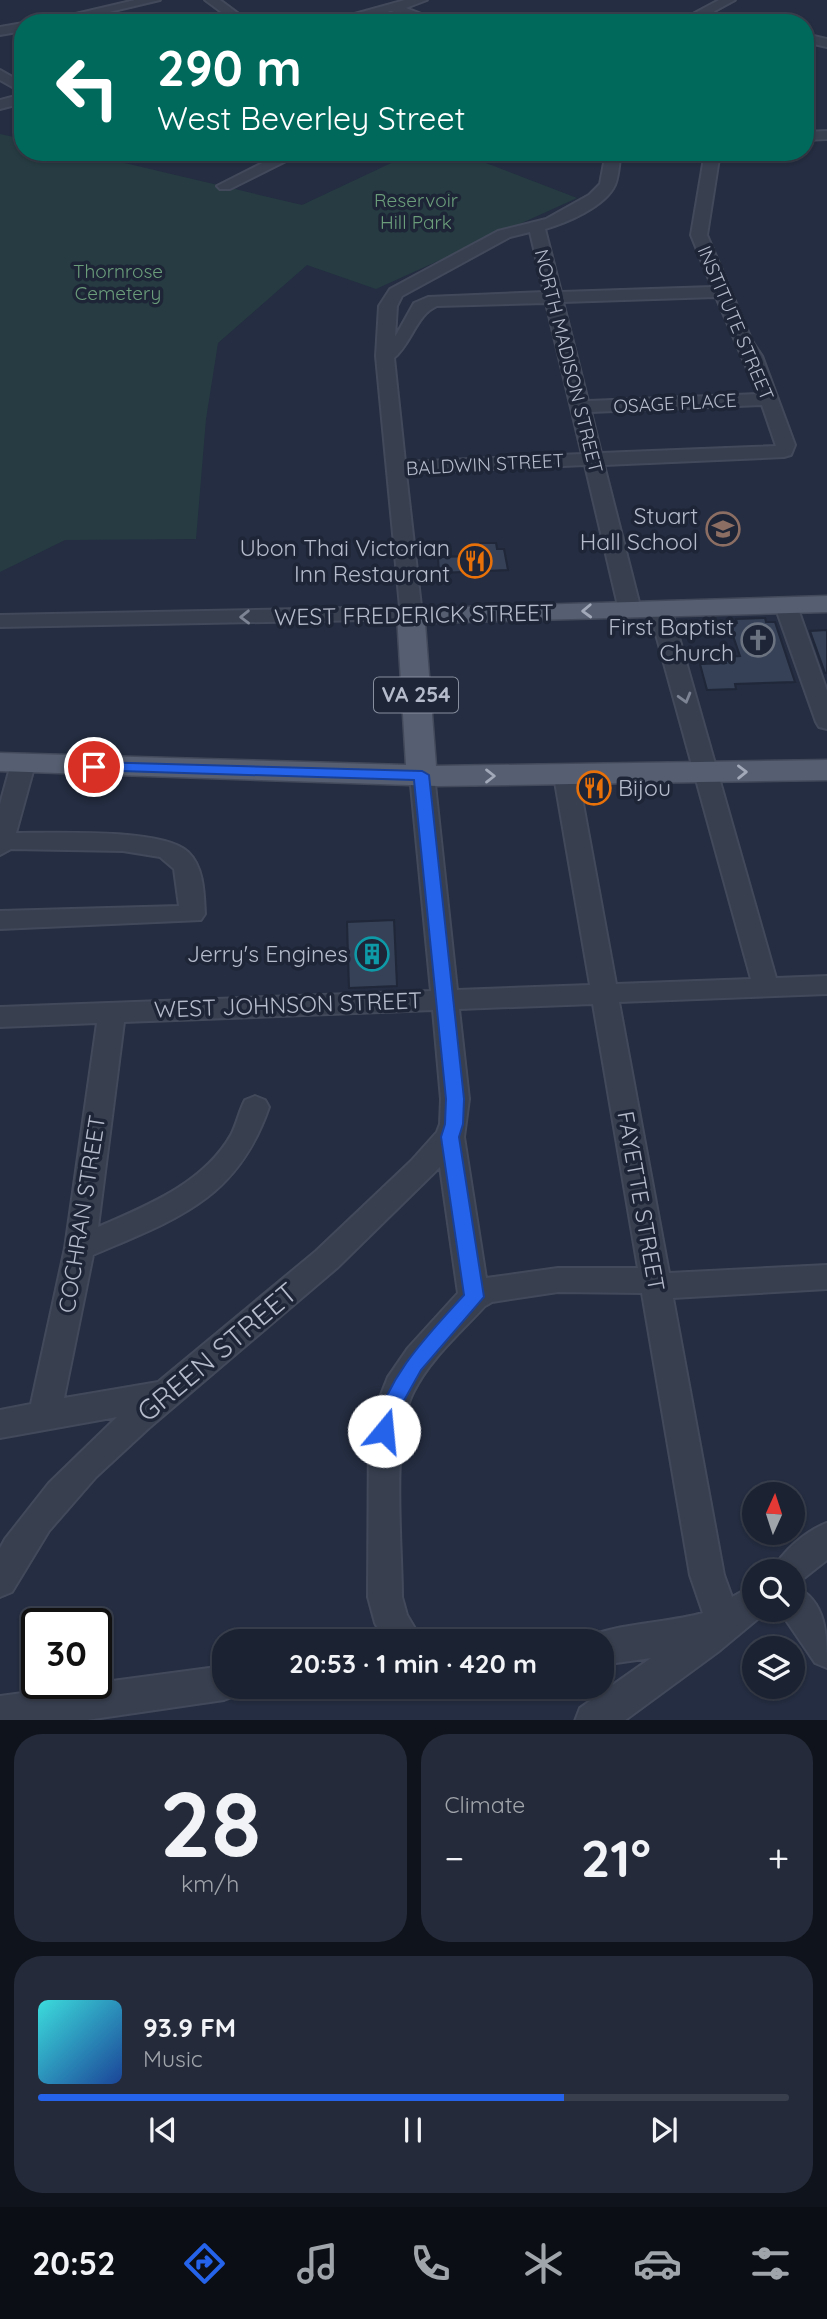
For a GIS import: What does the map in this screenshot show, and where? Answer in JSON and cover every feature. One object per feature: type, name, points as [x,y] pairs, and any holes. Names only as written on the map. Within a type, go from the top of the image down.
[{"type":"main road","name":"WEST FREDERICK STREET","points":[[411,615],[827,604]]},
{"type":"main road","name":"VA 254","points":[[411,615],[422,775]]},
{"type":"main road","points":[[11,763],[422,775],[566,776],[827,770]]},
{"type":"street","points":[[86,14],[154,0]]},
{"type":"street","points":[[211,0],[232,14]]},
{"type":"street","points":[[371,0],[413,14]]},
{"type":"street","points":[[368,14],[421,0]]},
{"type":"street","points":[[700,14],[729,0]]},
{"type":"street","points":[[225,186],[278,161]]},
{"type":"street","name":"NORTH MADISON STREET","points":[[613,161],[610,178],[601,192],[567,215],[536,226],[630,610]]},
{"type":"street","name":"INSTITUTE STREET","points":[[711,161],[698,227],[722,292],[753,356],[786,445],[784,451]]},
{"type":"street","points":[[411,615],[385,356],[389,303],[399,290],[504,234],[536,226]]},
{"type":"street","points":[[385,356],[399,345],[420,307],[425,303],[722,292]]},
{"type":"street","name":"OSAGE PLACE","points":[[581,407],[769,399]]},
{"type":"street","name":"BALDWIN STREET","points":[[395,468],[784,451]]},
{"type":"street","points":[[786,606],[827,722]]},
{"type":"street","points":[[660,609],[766,987]]},
{"type":"street","name":"WEST FREDERICK STREET","points":[[0,621],[399,612],[411,615]]},
{"type":"street","points":[[0,920],[192,914],[185,867],[178,855],[167,849],[144,845],[0,843],[11,763]]},
{"type":"street","points":[[422,775],[455,1106],[450,1137],[474,1297]]},
{"type":"street","name":"FAYETTE STREET","points":[[566,776],[708,1581],[716,1603],[742,1611]]},
{"type":"street","name":"WEST JOHNSON STREET","points":[[0,1017],[766,987],[825,991]]},
{"type":"street","name":"COCHRAN STREET","points":[[45,1415],[80,1248],[111,1012]]},
{"type":"street","points":[[80,1248],[187,1199],[205,1185],[237,1150],[255,1107]]},
{"type":"street","name":"GREEN STREET","points":[[0,1581],[24,1541],[70,1482],[166,1394],[322,1263],[450,1137]]},
{"type":"street","points":[[396,1629],[392,1623],[385,1597],[385,1425],[391,1405],[414,1364],[474,1297],[495,1287],[539,1281],[637,1280],[675,1286],[827,1277]]},
{"type":"street","points":[[0,1424],[166,1394]]},
{"type":"street","points":[[804,1559],[827,1538]]},
{"type":"street","points":[[614,1646],[668,1639],[742,1611]]},
{"type":"street","points":[[593,1720],[742,1611]]},
{"type":"street","points":[[805,1619],[827,1651]]},
{"type":"street","points":[[0,1714],[212,1686]]},
{"type":"green space","name":"Thornrose Cemetery","points":[[0,134],[14,137],[14,161],[116,161],[302,205],[396,161],[481,161],[577,198],[376,289],[307,265],[218,343],[206,419],[196,539],[65,540],[0,572]]},
{"type":"building","name":"Ubon Thai Victorian Inn Restaurant","points":[[480,543],[496,543],[497,549],[504,549],[508,570],[439,573],[438,557],[477,556],[481,554]]},
{"type":"building","name":"First Baptist Church","points":[[765,618],[766,622],[775,622],[795,682],[735,684],[736,689],[707,690],[700,664],[726,663],[724,657],[740,656],[729,624],[737,623],[736,619]]},
{"type":"building","points":[[827,630],[827,673],[825,673],[810,631]]},
{"type":"building","name":"Jerry's Engines","points":[[394,920],[397,986],[349,988],[347,922]]},
{"type":"place","name":"Stuart Hall School","points":[[723,529]]},
{"type":"place","name":"Ubon Thai Victorian Inn Restaurant","points":[[475,561]]},
{"type":"place","name":"First Baptist Church","points":[[758,640]]},
{"type":"place","name":"Bijou","points":[[594,788]]},
{"type":"place","name":"Jerry's Engines","points":[[372,954]]},
{"type":"route","points":[[94,767],[422,775],[455,1099],[454,1124],[450,1137],[474,1297],[414,1364],[399,1387],[384,1431]]},
{"type":"park label","name":"Reservoir Hill Park","points":[[416,211]]}]
